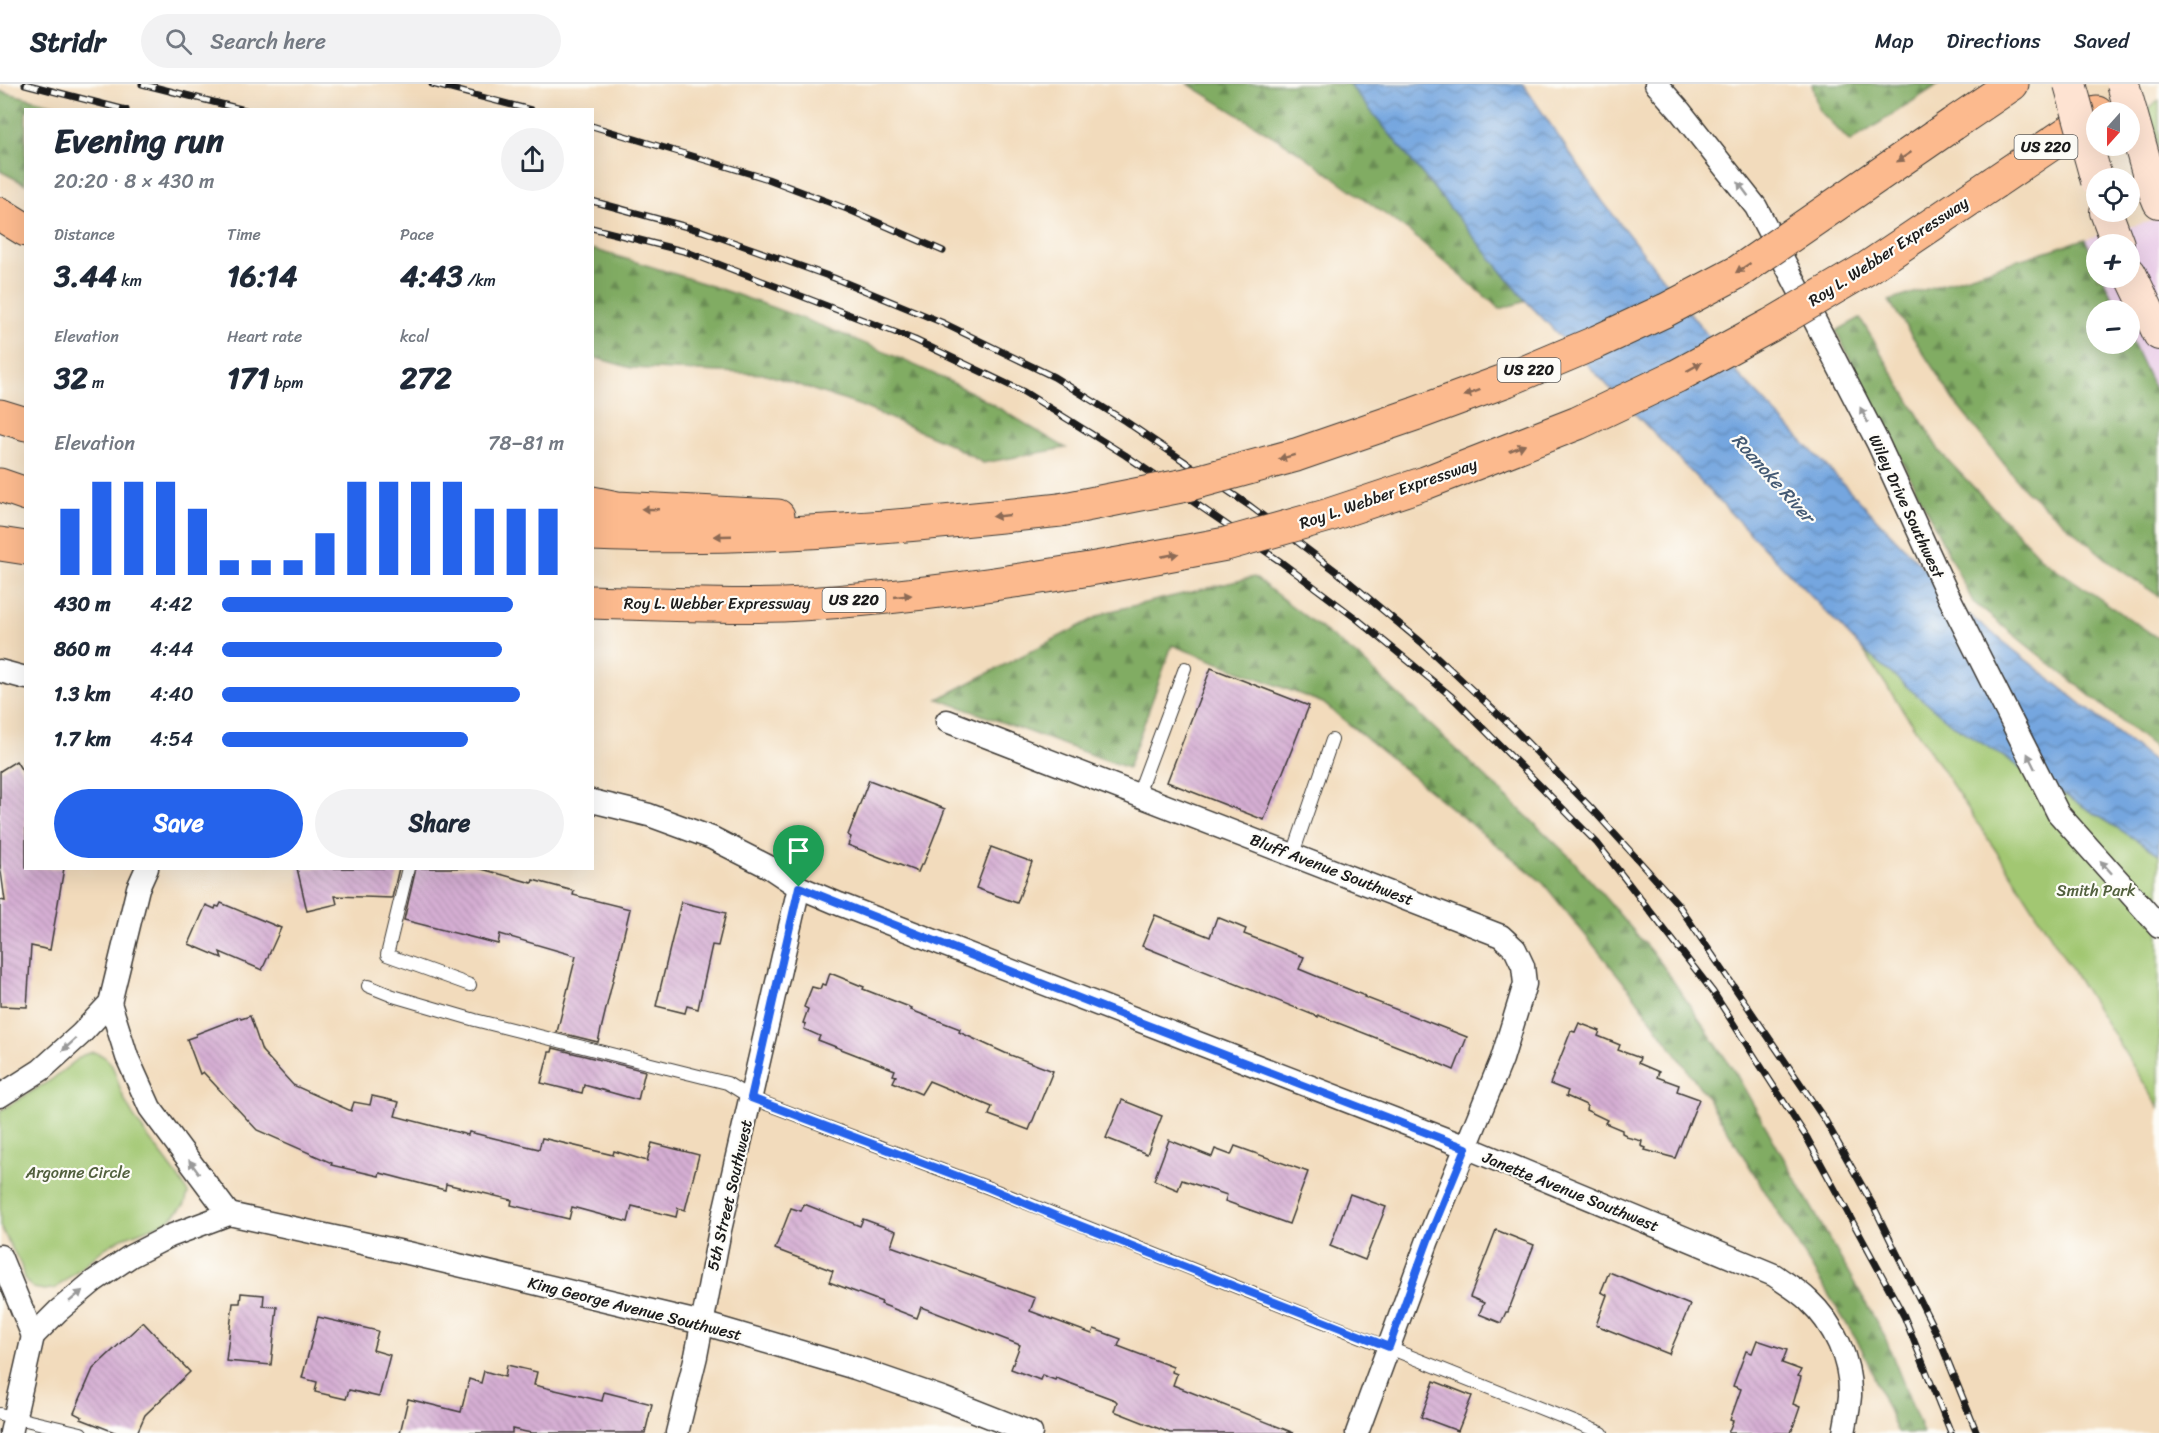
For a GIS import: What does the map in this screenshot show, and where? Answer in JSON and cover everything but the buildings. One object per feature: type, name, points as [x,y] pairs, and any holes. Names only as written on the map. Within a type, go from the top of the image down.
[{"type":"highway","name":"US 220","points":[[594,534],[703,537],[820,532],[918,525],[1060,510],[1186,485],[1296,454],[1507,380],[1666,310],[1738,272],[2012,84]]},
{"type":"highway","name":"Roy L. Webber Expressway","points":[[2113,102],[2140,84]]},
{"type":"highway","name":"Roy L. Webber Expressway","points":[[594,602],[672,605],[795,604],[995,586],[1226,544],[1326,516],[1425,483],[1578,423],[1677,376],[1771,325],[1866,269],[2086,120]]},
{"type":"highway","points":[[0,213],[24,229]]},
{"type":"highway","points":[[0,416],[24,423]]},
{"type":"highway","points":[[0,485],[24,493]]},
{"type":"highway","points":[[594,503],[617,508],[918,525]]},
{"type":"highway","points":[[0,544],[24,548]]},
{"type":"main road","points":[[2070,84],[2093,168]]},
{"type":"main road","points":[[2123,84],[2155,191]]},
{"type":"main road","points":[[2142,283],[2159,334]]},
{"type":"street","name":"Wiley Drive Southwest","points":[[1656,84],[1756,207],[1878,443],[1947,593],[2058,813],[2159,926]]},
{"type":"street","points":[[0,671],[24,677]]},
{"type":"street","name":"Bluff Avenue Southwest","points":[[947,721],[1501,936],[1515,949],[1523,966],[1525,984],[1502,1059],[1428,1240],[1357,1433]]},
{"type":"street","name":"Janette Avenue Southwest","points":[[594,801],[649,815],[712,838],[770,867],[799,887],[1466,1148],[1774,1275],[1808,1299],[1826,1319],[1838,1340],[1847,1366],[1850,1395],[1844,1433]]},
{"type":"street","points":[[0,1096],[41,1070],[81,1034],[110,1003],[140,875]]},
{"type":"street","name":"5th Street Southwest","points":[[677,1433],[720,1230],[799,887]]},
{"type":"street","points":[[8,1422],[33,1336],[58,1311],[94,1281],[131,1256],[170,1236],[230,1214],[150,1108],[127,1057],[110,1003]]},
{"type":"street","name":"King George Avenue Southwest","points":[[230,1214],[408,1253],[702,1323],[866,1372],[942,1398],[1031,1433]]},
{"type":"street","points":[[0,1256],[33,1336]]},
{"type":"lane","points":[[1138,794],[1185,668]]},
{"type":"lane","points":[[1293,854],[1332,740]]},
{"type":"lane","points":[[408,870],[387,955],[470,985]]},
{"type":"lane","points":[[369,986],[393,996],[475,1020],[727,1083],[751,1098],[989,1188],[1602,1433]]},
{"type":"lane","points":[[8,1422],[81,1433]]},
{"type":"shaded area","points":[[2159,219],[2159,399],[2138,354],[2140,354],[2140,300],[2113,300],[2108,288],[2140,288],[2140,234],[2104,234]]},
{"type":"green space","points":[[1188,84],[1349,84],[1526,301],[1500,309],[1411,233],[1302,154]]},
{"type":"green space","points":[[1812,84],[1939,84],[1850,142],[1818,109]]},
{"type":"green space","points":[[0,91],[66,108],[24,108],[24,183],[0,171]]},
{"type":"green space","points":[[2159,101],[2159,152],[2147,108]]},
{"type":"green space","points":[[2085,239],[2086,288],[2108,288],[2113,300],[2086,300],[2086,354],[2138,354],[2159,399],[2159,596],[2116,567],[2025,490],[1960,409],[1889,301]]},
{"type":"green space","points":[[594,250],[729,292],[864,343],[966,389],[1066,448],[983,463],[948,443],[861,406],[766,374],[631,368],[594,357]]},
{"type":"green space","points":[[1860,318],[1940,452],[2043,560],[2159,639],[2159,751],[1973,602],[1836,331]]},
{"type":"green space","points":[[1254,577],[1361,659],[1571,858],[1661,963],[1736,1074],[1885,1337],[1923,1433],[1898,1433],[1862,1349],[1707,1097],[1630,990],[1543,883],[1323,703],[1172,645],[1128,768],[938,699],[1107,612]]},
{"type":"green space","name":"Smith Park","points":[[1863,650],[1953,725],[2159,854],[2159,1107],[2014,878]]},
{"type":"green space","name":"Argonne Circle","points":[[93,1052],[100,1054],[109,1062],[127,1105],[188,1193],[185,1204],[168,1221],[120,1239],[105,1248],[56,1288],[45,1290],[33,1288],[24,1279],[21,1265],[0,1226],[0,1111],[51,1080],[83,1055]]},
{"type":"water","name":"Roanoke River","points":[[1349,84],[1523,84],[1603,202],[1738,374],[1965,611],[2159,766],[2159,854],[1953,725],[1863,650],[1526,301]]},
{"type":"railway","points":[[25,84],[118,108]]},
{"type":"railway","points":[[142,84],[237,108]]},
{"type":"railway","points":[[432,84],[523,108]]},
{"type":"railway","points":[[594,127],[768,179],[847,209],[943,251]]},
{"type":"railway","points":[[594,202],[702,231],[834,278],[941,322],[1054,377],[1125,421],[1250,506],[1336,571],[1421,642],[1516,731],[1593,810],[1677,903],[1825,1120],[1874,1207],[1939,1339],[1977,1433]]},
{"type":"railway","points":[[594,229],[687,252],[915,340],[1024,392],[1125,455],[1281,562],[1357,619],[1451,696],[1597,843],[1713,992],[1807,1138],[1904,1316],[1951,1433]]},
{"type":"route","points":[[799,887],[1466,1148],[1428,1240],[1389,1347],[989,1188],[751,1098],[799,887]]}]
